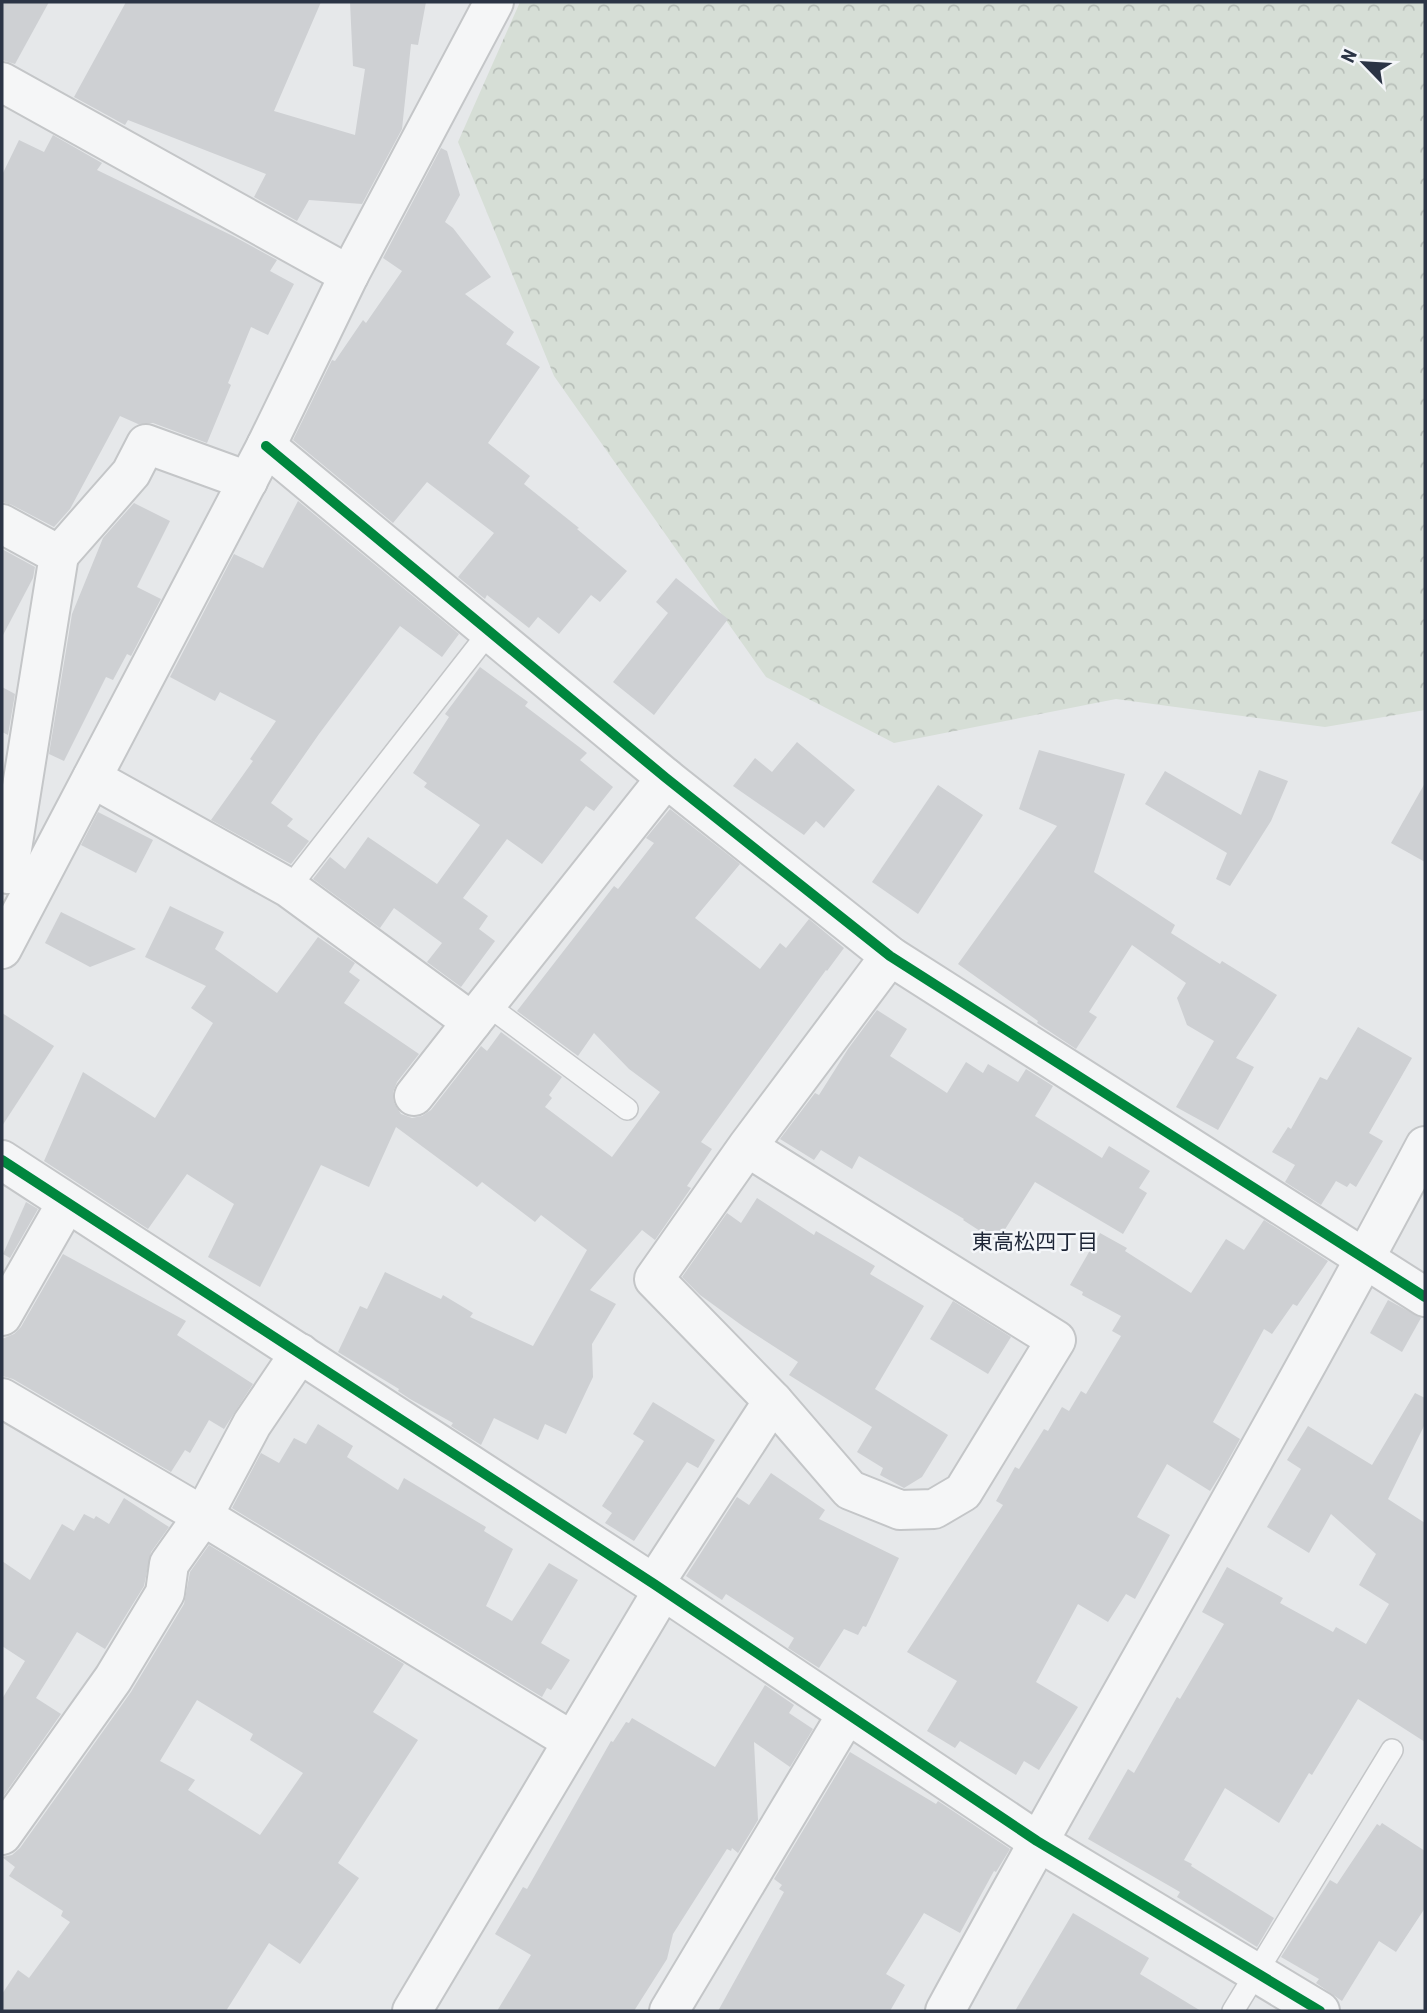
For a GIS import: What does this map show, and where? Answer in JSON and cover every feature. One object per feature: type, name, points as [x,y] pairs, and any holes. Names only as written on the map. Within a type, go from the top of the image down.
[{"type":"street","points":[[15,878],[92,778],[266,446],[349,275],[494,2]]},
{"type":"street","points":[[2,82],[349,275]]},
{"type":"street","points":[[2,949],[15,878],[59,555],[131,472],[146,444],[247,481]]},
{"type":"street","points":[[266,446],[666,778],[890,956],[1425,1297]]},
{"type":"street","points":[[2,524],[59,555]]},
{"type":"street","points":[[92,778],[289,888],[479,1013]]},
{"type":"street","points":[[414,1096],[666,778]]},
{"type":"street","points":[[747,1147],[1056,1340],[963,1492],[934,1509],[900,1510],[850,1490],[773,1401],[654,1279],[747,1147],[890,956]]},
{"type":"street","points":[[945,2011],[1037,1841],[1365,1259],[1425,1146]]},
{"type":"street","points":[[2,1160],[659,1587],[1037,1841],[1320,2011]]},
{"type":"street","points":[[2,1316],[66,1204]]},
{"type":"street","points":[[2,1835],[113,1679],[165,1593],[169,1564],[204,1517],[252,1424],[300,1353]]},
{"type":"street","points":[[2,1398],[204,1517],[572,1741]]},
{"type":"street","points":[[412,2011],[572,1741],[659,1587],[773,1401]]},
{"type":"street","points":[[669,2011],[848,1714]]},
{"type":"lane","points":[[289,888],[490,631]]},
{"type":"lane","points":[[479,1013],[627,1109]]},
{"type":"lane","points":[[1233,2011],[1392,1750]]},
{"type":"green space","points":[[520,2],[1425,2],[1425,710],[1325,727],[1116,699],[894,743],[766,677],[554,376],[458,142]]},
{"type":"building","points":[[2,2],[49,2],[15,64],[2,60]]},
{"type":"building","points":[[126,2],[321,2],[274,111],[355,135],[365,69],[353,66],[350,2],[426,2],[418,45],[411,44],[402,129],[362,204],[309,200],[297,221],[254,197],[266,174],[128,120],[125,125],[74,97]]},
{"type":"building","points":[[53,135],[102,163],[97,170],[277,260],[270,271],[294,284],[268,335],[251,327],[207,443],[153,423],[138,424],[120,416],[70,509],[54,527],[2,502],[2,175],[19,140],[44,152]]},
{"type":"building","points":[[441,148],[447,151],[460,195],[445,222],[453,228],[491,277],[465,294],[514,332],[506,344],[540,367],[488,443],[530,476],[524,484],[627,571],[600,602],[591,595],[559,634],[538,617],[529,628],[487,595],[485,599],[458,577],[494,533],[427,482],[393,523],[293,440],[332,360],[335,361],[363,320],[366,323],[402,271],[383,258]]},
{"type":"building","points":[[298,501],[459,634],[442,657],[400,626],[319,734],[271,803],[293,819],[287,826],[309,841],[291,864],[211,820],[253,761],[250,759],[276,721],[220,692],[215,701],[170,677],[234,554],[263,568]]},
{"type":"building","points":[[134,503],[170,521],[137,587],[161,599],[131,656],[127,654],[113,680],[106,677],[64,761],[49,754],[72,614],[103,538]]},
{"type":"building","points":[[2,549],[35,567],[33,578],[2,637]]},
{"type":"building","points":[[676,578],[728,619],[654,715],[613,682],[668,613],[656,602]]},
{"type":"building","points":[[480,667],[528,702],[525,706],[587,753],[580,760],[613,787],[594,811],[586,806],[542,864],[507,839],[463,898],[488,916],[479,929],[495,941],[461,987],[427,962],[442,943],[394,908],[380,928],[313,879],[330,857],[345,869],[368,837],[437,884],[480,825],[424,787],[427,783],[413,773],[449,717],[445,714]]},
{"type":"building","points":[[2,687],[15,694],[8,735],[2,732]]},
{"type":"building","points":[[797,742],[855,790],[824,828],[816,821],[804,835],[733,786],[755,758],[772,772]]},
{"type":"building","points":[[1039,750],[1125,774],[1094,872],[1175,925],[1171,933],[1277,995],[1236,1058],[1254,1067],[1218,1130],[1176,1107],[1214,1041],[1187,1025],[1177,998],[1186,983],[1132,945],[1089,1012],[1097,1017],[1076,1049],[958,964],[1057,826],[1019,809]]},
{"type":"building","points":[[1259,770],[1288,781],[1271,821],[1230,886],[1216,879],[1227,853],[1145,804],[1165,771],[1241,815]]},
{"type":"building","points":[[1425,783],[1425,862],[1391,843]]},
{"type":"building","points":[[938,785],[983,815],[918,914],[872,882]]},
{"type":"building","points":[[670,809],[740,864],[695,918],[760,969],[780,943],[786,948],[809,919],[844,948],[701,1142],[712,1149],[687,1186],[691,1188],[655,1240],[642,1230],[590,1290],[616,1304],[592,1344],[593,1377],[566,1434],[545,1424],[538,1440],[494,1418],[481,1445],[451,1426],[453,1423],[410,1399],[398,1391],[399,1389],[338,1352],[360,1306],[367,1309],[385,1272],[441,1299],[443,1295],[473,1313],[470,1317],[533,1346],[587,1250],[541,1215],[535,1222],[482,1182],[477,1187],[396,1127],[369,1187],[321,1165],[260,1287],[208,1257],[234,1204],[187,1174],[148,1229],[44,1161],[83,1072],[155,1118],[213,1023],[191,1008],[206,986],[145,957],[170,906],[224,932],[215,949],[277,993],[318,937],[355,963],[349,972],[360,980],[344,1003],[419,1054],[397,1082],[393,1092],[394,1103],[401,1114],[412,1118],[431,1110],[481,1046],[487,1051],[501,1032],[562,1077],[549,1095],[552,1098],[545,1107],[612,1157],[660,1092],[629,1069],[594,1033],[578,1056],[517,1011],[614,886],[618,889],[654,843],[646,838]]},
{"type":"building","points":[[98,812],[153,840],[136,873],[81,845]]},
{"type":"building","points":[[61,912],[136,949],[90,967],[45,943]]},
{"type":"building","points":[[877,1010],[907,1029],[890,1056],[947,1093],[966,1062],[983,1073],[988,1064],[1018,1082],[1026,1069],[1053,1086],[1035,1116],[1102,1158],[1109,1146],[1150,1171],[1139,1188],[1147,1193],[1123,1234],[1035,1182],[997,1242],[859,1156],[852,1169],[821,1150],[814,1160],[780,1139],[815,1093],[819,1095]]},
{"type":"building","points":[[2,1013],[54,1046],[2,1126]]},
{"type":"building","points":[[1358,1027],[1412,1058],[1369,1133],[1383,1141],[1356,1187],[1350,1183],[1347,1187],[1336,1181],[1321,1205],[1285,1182],[1295,1165],[1272,1152],[1288,1127],[1291,1129],[1320,1077],[1327,1080]]},
{"type":"building","points":[[757,1198],[814,1235],[816,1231],[875,1266],[870,1274],[924,1306],[875,1389],[948,1435],[922,1477],[904,1488],[880,1475],[883,1468],[857,1452],[872,1427],[789,1375],[798,1362],[700,1295],[682,1277],[727,1213],[741,1223]]},
{"type":"building","points":[[26,1202],[38,1209],[10,1258],[3,1254]]},
{"type":"building","points":[[1264,1220],[1328,1261],[1297,1306],[1293,1304],[1272,1334],[1264,1329],[1213,1422],[1240,1439],[1210,1491],[1167,1464],[1137,1517],[1170,1535],[1135,1599],[1126,1594],[1108,1622],[1078,1604],[1036,1682],[1078,1707],[1039,1770],[1024,1761],[1016,1775],[960,1741],[955,1748],[927,1731],[957,1681],[907,1652],[1003,1505],[996,1501],[1015,1467],[1019,1469],[1044,1429],[1048,1431],[1062,1407],[1069,1411],[1081,1391],[1086,1394],[1121,1336],[1112,1331],[1121,1316],[1082,1295],[1083,1292],[1070,1285],[1100,1233],[1127,1248],[1125,1251],[1191,1293],[1226,1239],[1244,1250]]},
{"type":"building","points":[[63,1254],[186,1321],[177,1335],[253,1384],[224,1429],[209,1420],[190,1453],[185,1450],[171,1472],[13,1379],[2,1376],[2,1339],[14,1334],[21,1327]]},
{"type":"building","points":[[1388,1300],[1421,1318],[1402,1352],[1370,1333]]},
{"type":"building","points":[[953,1301],[1011,1337],[988,1374],[930,1339]]},
{"type":"building","points":[[1415,1393],[1425,1398],[1425,1424],[1388,1499],[1425,1523],[1425,1742],[1358,1699],[1279,1823],[1225,1788],[1184,1860],[1274,1918],[1257,1947],[1177,1897],[1180,1892],[1088,1839],[1128,1769],[1134,1773],[1177,1697],[1180,1699],[1224,1624],[1202,1612],[1227,1567],[1283,1598],[1280,1603],[1333,1632],[1336,1627],[1366,1644],[1389,1604],[1359,1585],[1376,1554],[1331,1514],[1309,1553],[1267,1527],[1301,1469],[1287,1460],[1308,1426],[1372,1465]]},
{"type":"building","points":[[653,1402],[715,1440],[698,1468],[687,1462],[634,1541],[605,1523],[612,1513],[602,1506],[644,1441],[633,1434]]},
{"type":"building","points":[[318,1424],[353,1446],[347,1457],[398,1490],[404,1478],[486,1527],[484,1531],[513,1549],[486,1606],[512,1621],[549,1563],[578,1580],[541,1643],[570,1660],[551,1690],[547,1688],[542,1697],[232,1508],[261,1453],[279,1463],[294,1438],[306,1444]]},
{"type":"building","points":[[771,1473],[825,1510],[819,1519],[899,1558],[866,1627],[863,1626],[858,1635],[844,1629],[819,1668],[788,1648],[794,1638],[726,1594],[722,1600],[686,1576],[737,1497],[749,1505]]},
{"type":"building","points":[[124,1498],[169,1527],[151,1552],[144,1586],[105,1649],[77,1632],[36,1698],[61,1714],[2,1798],[2,1699],[25,1661],[2,1646],[2,1561],[30,1580],[62,1524],[74,1531],[84,1514],[94,1519],[96,1516],[109,1524]]},
{"type":"building","points":[[209,1545],[404,1664],[373,1712],[418,1740],[338,1863],[359,1878],[300,1964],[269,1943],[226,2011],[2,2011],[2,1994],[18,1970],[29,1978],[70,1922],[61,1916],[63,1911],[9,1876],[15,1867],[2,1857],[12,1855],[20,1848],[131,1692],[184,1604],[190,1572]],"holes":[[[197,1700],[253,1734],[250,1740],[303,1773],[260,1835],[188,1790],[195,1780],[160,1761]]]},
{"type":"building","points":[[765,1685],[794,1705],[789,1713],[813,1729],[790,1767],[754,1742],[758,1820],[738,1853],[732,1848],[731,1851],[727,1849],[673,1934],[667,1959],[634,2011],[497,2011],[531,1955],[495,1934],[523,1887],[527,1889],[611,1741],[613,1742],[626,1722],[629,1723],[632,1718],[715,1767]]},
{"type":"building","points":[[850,1752],[936,1804],[938,1801],[1010,1849],[996,1872],[994,1871],[960,1933],[924,1913],[886,1974],[905,1985],[890,2011],[718,2011],[784,1892],[779,1889],[782,1885],[774,1879]]},
{"type":"building","points":[[1382,1823],[1425,1851],[1425,1908],[1396,1952],[1379,1941],[1342,2001],[1316,1983],[1319,1979],[1281,1957],[1330,1880],[1337,1884],[1377,1824],[1380,1826]]},
{"type":"building","points":[[1073,1913],[1149,1958],[1140,1974],[1201,2011],[1015,2011]]},
{"type":"cycle path","points":[[266,446],[666,778],[890,956],[1425,1297]]},
{"type":"cycle path","points":[[2,1160],[654,1584],[1037,1841],[1320,2011]]},
{"type":"district","name":"東高松四丁目","points":[[1035,1242]]}]
